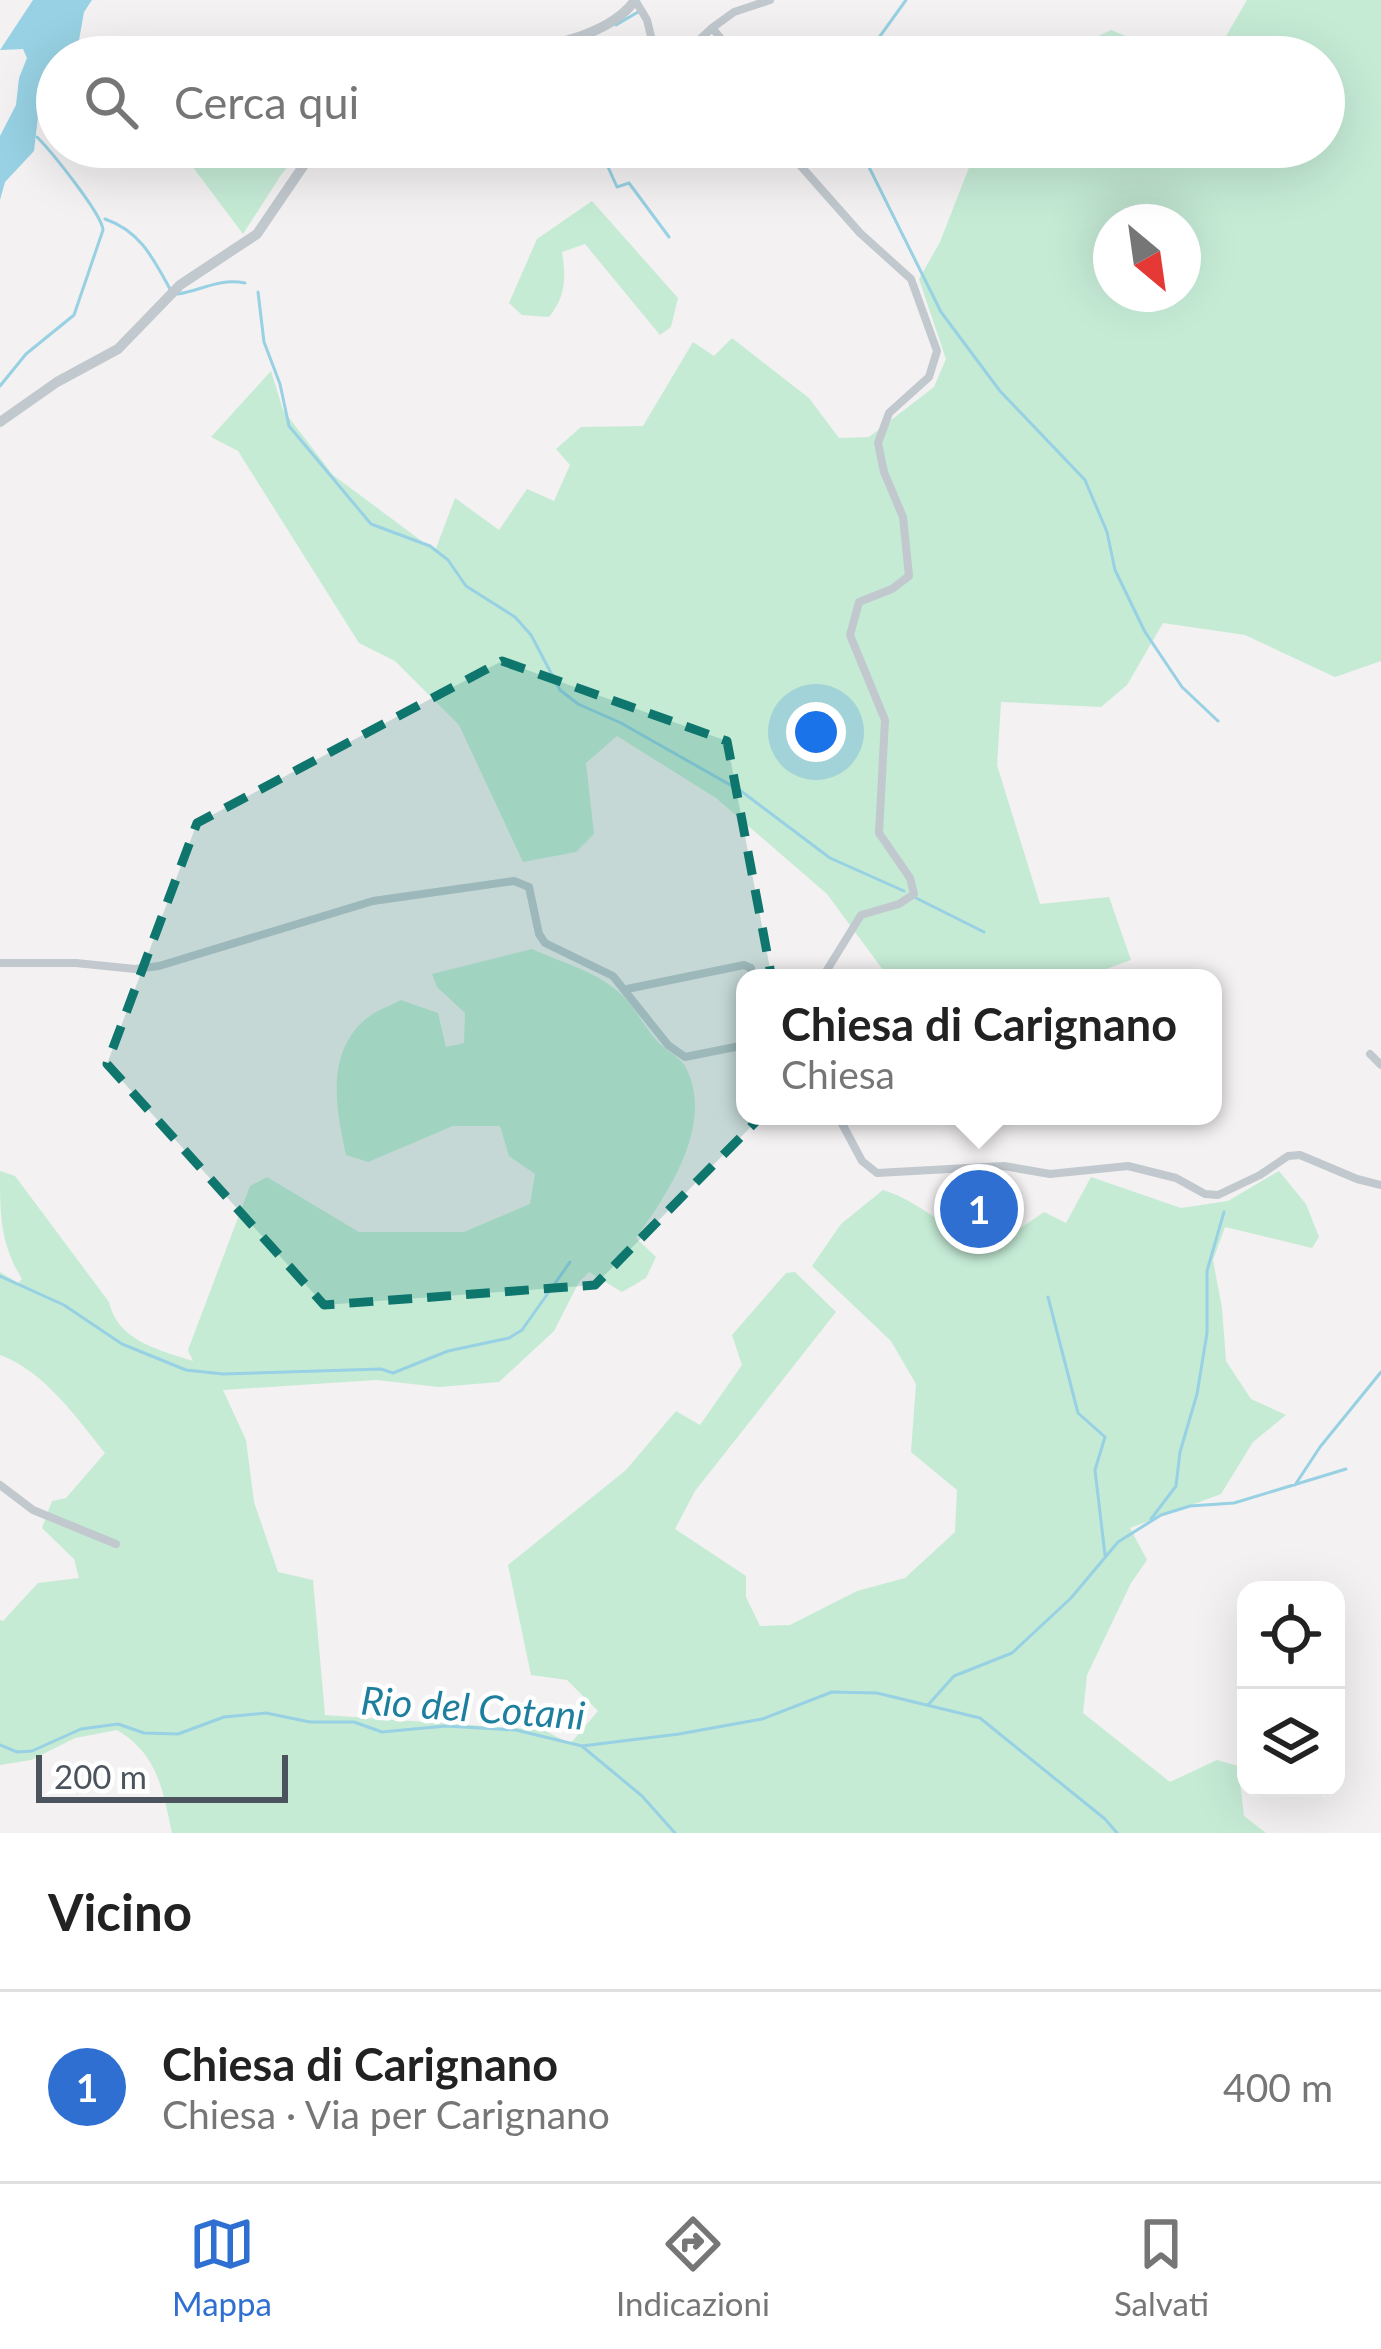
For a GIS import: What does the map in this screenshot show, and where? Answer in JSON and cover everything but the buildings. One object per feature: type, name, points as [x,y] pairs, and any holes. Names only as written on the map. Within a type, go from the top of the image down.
[{"type":"street","points":[[570,36],[621,14],[635,0],[651,36]]},
{"type":"street","points":[[703,36],[734,12],[770,0]]},
{"type":"street","points":[[712,28],[719,36]]},
{"type":"street","points":[[0,422],[57,382],[118,349],[180,285],[257,234],[301,168]]},
{"type":"street","points":[[803,168],[860,232],[911,278],[937,350],[928,376],[889,413],[878,443],[903,517],[909,576],[892,590],[859,602],[850,634],[885,720],[879,833],[910,878],[914,894],[899,904],[862,915],[828,969]]},
{"type":"street","points":[[0,963],[159,966],[373,901],[514,881],[529,886],[545,943],[599,967],[627,989],[668,1045],[685,1057],[736,1047]]},
{"type":"street","points":[[627,989],[744,965],[751,969]]},
{"type":"street","points":[[1370,1054],[1381,1065]]},
{"type":"street","points":[[843,1125],[862,1161],[877,1173],[1004,1166],[1050,1174],[1128,1166],[1218,1195],[1288,1156],[1300,1155],[1381,1185]]},
{"type":"street","points":[[0,1485],[33,1510],[116,1544]]},
{"type":"highlighted area","points":[[502,661],[727,741],[792,1085],[595,1285],[324,1305],[107,1064],[197,823]]},
{"type":"green space","points":[[1247,0],[1381,0],[1381,661],[1335,677],[1245,635],[1163,623],[1127,685],[1101,707],[1001,702],[997,765],[1040,904],[1109,897],[1131,960],[1106,969],[882,969],[827,894],[716,798],[617,736],[586,763],[594,834],[576,852],[523,862],[459,725],[395,661],[359,643],[238,451],[211,437],[271,371],[283,410],[333,475],[435,551],[455,498],[499,530],[527,489],[554,501],[570,465],[556,449],[581,427],[643,426],[693,342],[714,356],[732,338],[809,398],[839,438],[869,437],[934,387],[946,359],[919,279],[940,242],[969,168],[1345,168],[1345,36],[1226,36]]},
{"type":"green space","points":[[194,168],[287,168],[243,234]]},
{"type":"green space","points":[[592,201],[678,298],[671,327],[660,335],[585,244],[562,252],[563,286],[549,317],[522,315],[509,303],[537,239]]},
{"type":"green space","points":[[532,949],[592,974],[628,1001],[657,1041],[685,1066],[693,1088],[692,1134],[674,1179],[636,1238],[656,1257],[646,1278],[622,1292],[589,1272],[554,1331],[499,1382],[439,1387],[376,1380],[223,1390],[246,1440],[254,1502],[278,1572],[313,1580],[325,1715],[544,1730],[570,1744],[598,1711],[567,1680],[531,1675],[508,1565],[626,1470],[676,1411],[700,1425],[742,1365],[732,1335],[786,1273],[795,1272],[836,1312],[695,1491],[675,1529],[746,1576],[746,1597],[760,1626],[790,1625],[857,1591],[905,1578],[955,1532],[957,1490],[911,1452],[916,1384],[891,1341],[812,1266],[841,1224],[883,1190],[989,1250],[1044,1212],[1066,1223],[1091,1177],[1181,1208],[1228,1201],[1279,1171],[1306,1204],[1319,1237],[1312,1248],[1225,1227],[1213,1260],[1226,1361],[1251,1399],[1286,1415],[1253,1442],[1221,1494],[1130,1528],[1147,1560],[1087,1675],[1083,1713],[1170,1782],[1217,1760],[1237,1766],[1237,1797],[1242,1797],[1244,1816],[1266,1833],[172,1833],[150,1762],[117,1730],[75,1738],[31,1760],[0,1765],[0,1620],[38,1583],[79,1578],[74,1559],[42,1528],[52,1501],[66,1498],[105,1453],[45,1384],[0,1355],[0,1272],[18,1283],[22,1279],[3,1228],[0,1171],[15,1176],[109,1302],[121,1326],[141,1342],[193,1361],[188,1350],[250,1186],[267,1177],[359,1232],[464,1232],[530,1204],[535,1174],[509,1156],[500,1126],[453,1126],[368,1162],[346,1155],[339,1119],[339,1065],[353,1033],[370,1016],[401,1000],[438,1013],[446,1047],[464,1043],[465,1013],[437,987],[432,974]]},
{"type":"water","points":[[33,0],[92,0],[84,12],[80,36],[36,36],[34,151],[5,182],[0,200],[0,136],[16,105],[27,58],[23,49],[0,50]]},
{"type":"waterway","points":[[880,36],[906,0]]},
{"type":"waterway","points":[[616,25],[638,12]]},
{"type":"waterway","points":[[0,386],[26,354],[74,315],[103,230],[64,168]]},
{"type":"waterway","points":[[608,168],[617,187],[629,183],[669,237]]},
{"type":"waterway","points":[[869,168],[941,312],[1000,391],[1085,480],[1107,532],[1115,570],[1145,632],[1182,687],[1218,721]]},
{"type":"waterway","points":[[105,219],[136,238],[170,289]]},
{"type":"waterway","points":[[178,294],[219,283],[245,283]]},
{"type":"waterway","points":[[258,292],[264,342],[289,426],[371,524],[430,546],[448,560],[466,586],[515,617],[531,635],[560,690],[578,704],[741,791],[830,858],[904,891]]},
{"type":"waterway","points":[[916,898],[984,932]]},
{"type":"waterway","points":[[1151,1519],[1176,1486],[1207,1333],[1207,1271],[1224,1212]]},
{"type":"waterway","points":[[0,1276],[64,1305],[122,1344],[186,1370],[223,1374],[381,1369],[393,1373],[522,1330],[570,1262]]},
{"type":"waterway","points":[[1048,1297],[1078,1413],[1105,1437],[1095,1470],[1105,1555]]},
{"type":"waterway","points":[[1295,1485],[1381,1372]]},
{"type":"waterway","points":[[928,1705],[954,1676],[1012,1653],[1071,1598],[1118,1542],[1161,1515],[1190,1506],[1234,1503],[1346,1469]]},
{"type":"waterway","name":"Rio del Cotani","points":[[0,1745],[17,1752],[32,1751],[81,1729],[118,1724],[144,1733],[178,1734],[224,1717],[266,1713],[310,1722],[354,1722],[382,1732],[446,1726],[516,1730],[582,1746],[762,1719],[832,1692],[877,1693],[980,1718],[1117,1833]]},
{"type":"waterway","points":[[583,1747],[642,1796],[675,1833]]},
{"type":"place","name":"Chiesa di Carignano","points":[[979,1209]]}]
